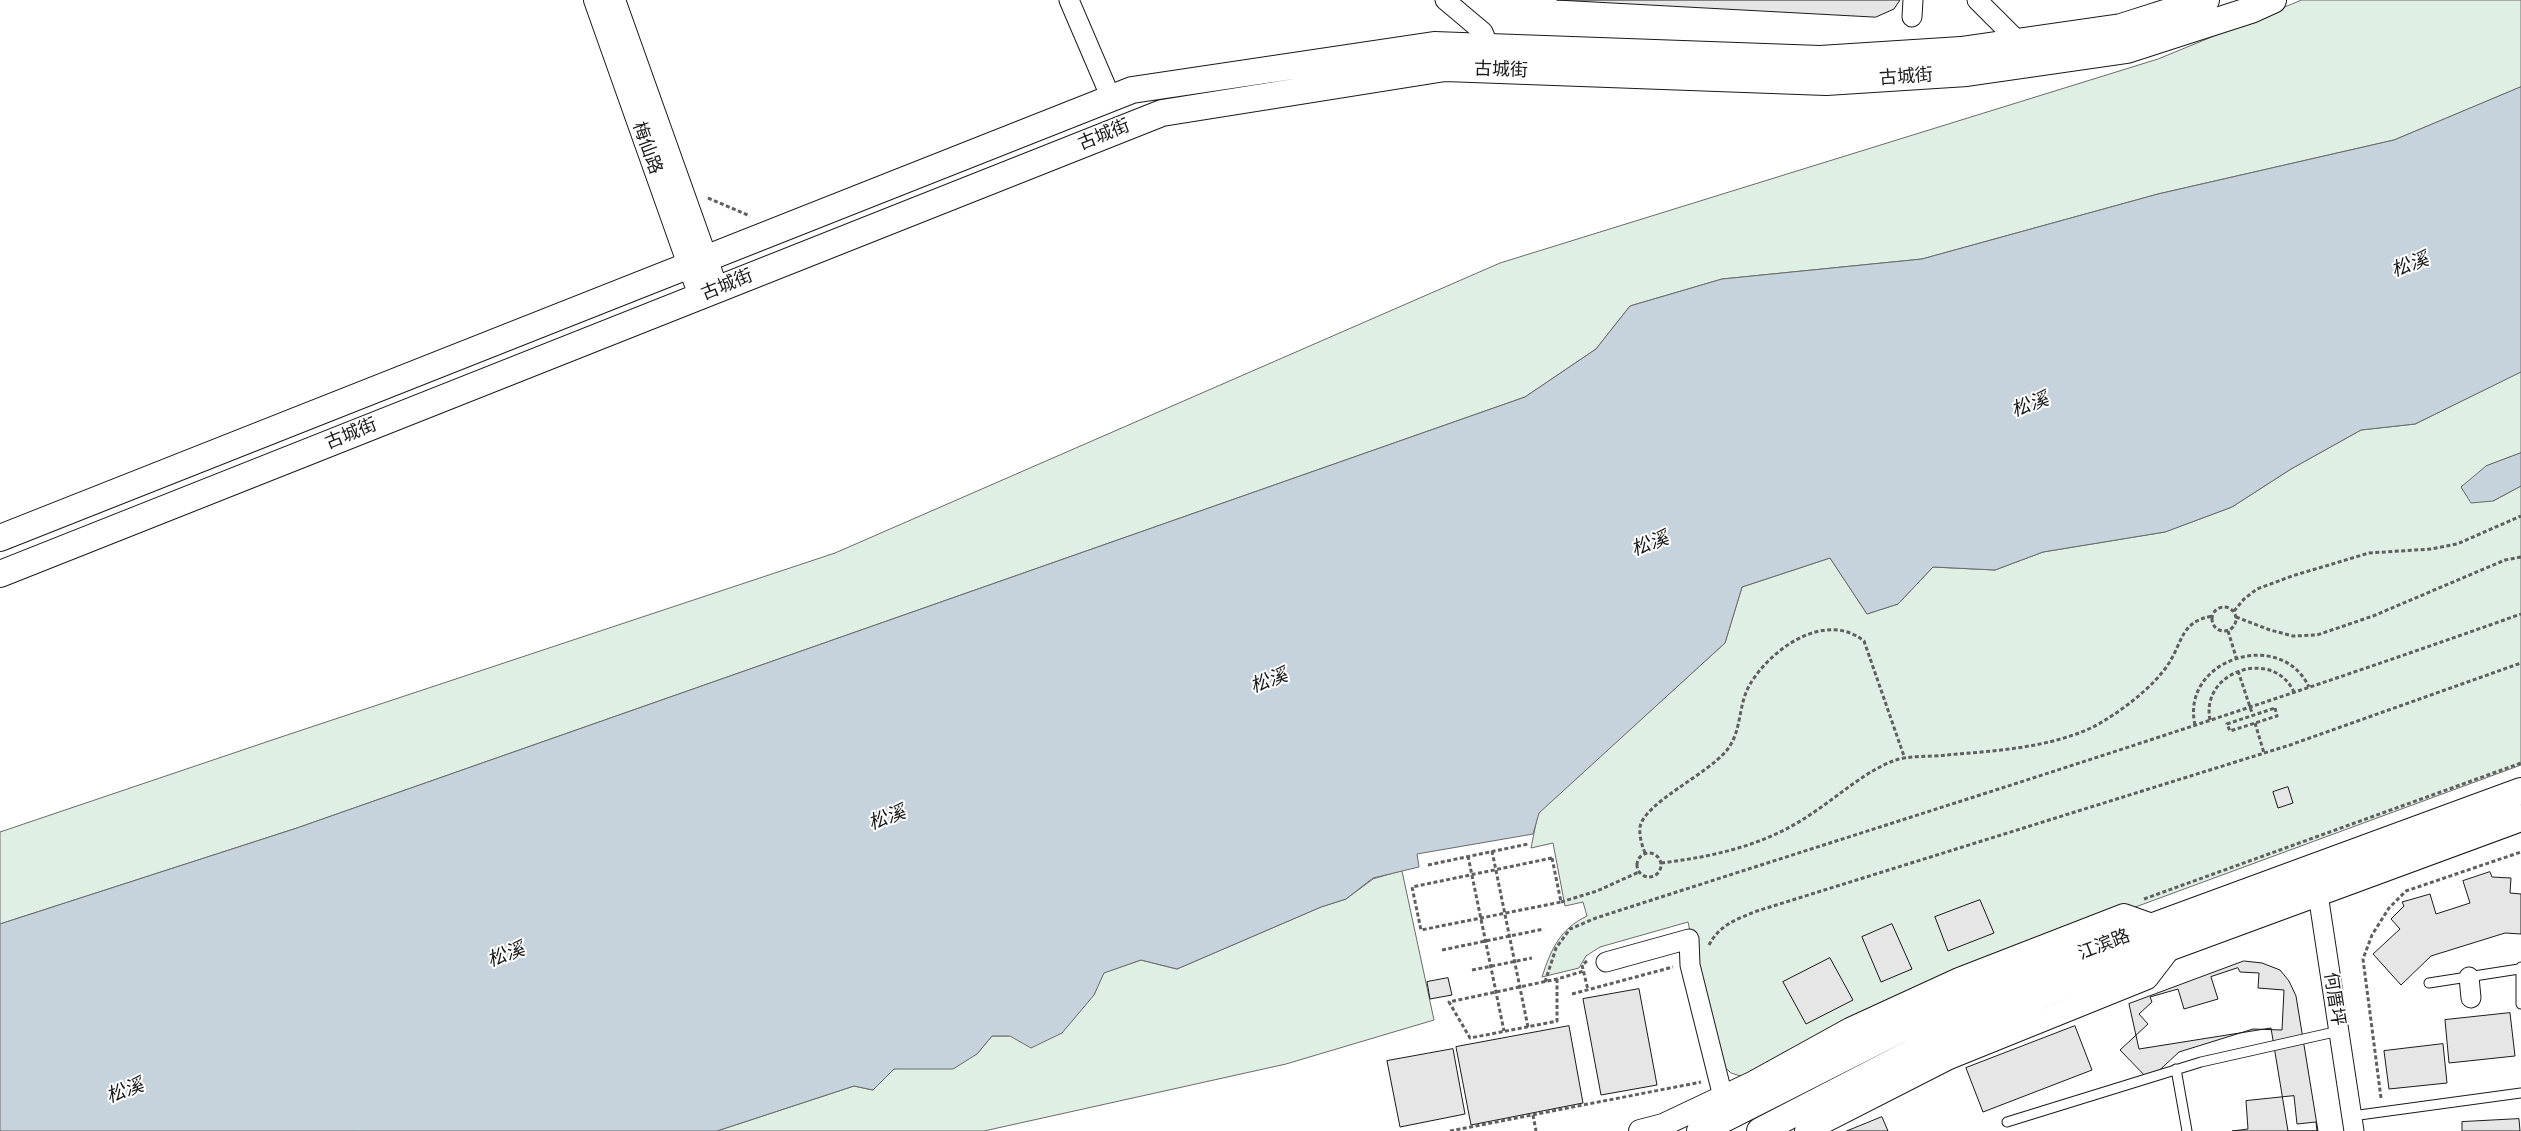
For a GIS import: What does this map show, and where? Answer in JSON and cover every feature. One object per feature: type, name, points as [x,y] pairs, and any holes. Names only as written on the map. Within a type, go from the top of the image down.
[{"type":"main road","name":"古城街","points":[[0,538],[1132,90],[1434,45],[1820,59],[1961,50],[2121,27],[2206,0]]},
{"type":"main road","name":"古城街","points":[[0,574],[1162,112],[1445,68],[1826,82],[1966,73],[2127,50],[2251,10],[2273,0]]},
{"type":"main road","name":"江滨路","points":[[1700,1131],[1865,1047],[1952,1006],[2155,926],[2521,791]]},
{"type":"main road","name":"江滨路","points":[[1760,1131],[1942,1037],[2054,990],[2521,818]]},
{"type":"street","name":"梅仙路","points":[[595,0],[698,262]]},
{"type":"street","name":"梅仙路","points":[[614,0],[708,292]]},
{"type":"street","points":[[1069,0],[1111,98]]},
{"type":"street","points":[[1445,0],[1483,32],[1490,47]]},
{"type":"street","points":[[1977,0],[2019,42]]},
{"type":"street","name":"何厝坪","points":[[2314,867],[2353,1124]]},
{"type":"street","points":[[1640,1131],[1663,1124],[1723,1097],[1850,1029],[1959,979],[2124,915],[2155,926]]},
{"type":"street","points":[[1606,962],[1690,938],[1690,966],[1723,1097]]},
{"type":"street","points":[[1806,1131],[1949,1058],[2147,978],[2170,948]]},
{"type":"street","points":[[2469,977],[2472,998]]},
{"type":"lane","points":[[2429,983],[2520,968],[2521,1004]]},
{"type":"lane","points":[[2007,1122],[2176,1069],[2339,1031]]},
{"type":"lane","points":[[2176,1069],[2187,1131]]},
{"type":"lane","points":[[2353,1124],[2383,1112],[2521,1093]]},
{"type":"path","points":[[2234,611],[2244,599],[2257,589],[2292,576],[2368,553],[2431,549],[2457,544],[2521,516]]},
{"type":"path","points":[[2236,617],[2270,630],[2293,636],[2317,635],[2373,616],[2505,560],[2521,557]]},
{"type":"path","points":[[2228,631],[2216,629],[2212,616],[2216,609],[2222,607],[2234,611]]},
{"type":"path","points":[[2228,631],[2235,625],[2236,617],[2234,611]]},
{"type":"path","points":[[1545,982],[1556,948],[1570,929],[1596,918],[2250,707],[2521,614]]},
{"type":"path","points":[[1661,863],[1733,851],[1777,834],[1818,810],[1860,778],[1895,760],[2034,744],[2060,739],[2090,728],[2112,716],[2154,680],[2169,663],[2187,628],[2202,618],[2212,616]]},
{"type":"path","points":[[1644,853],[1640,837],[1640,826],[1645,815],[1660,801],[1701,774],[1726,750],[1737,734],[1748,688],[1761,669],[1781,650],[1814,632],[1823,629],[1840,629],[1854,633],[1864,641],[1905,759]]},
{"type":"path","points":[[2228,631],[2236,657]]},
{"type":"path","points":[[2195,725],[2194,707],[2204,682],[2218,667],[2236,657],[2263,654],[2276,658],[2299,673],[2309,687]]},
{"type":"path","points":[[1706,952],[1715,934],[1733,921],[1757,911],[2264,753],[2521,663]]},
{"type":"path","points":[[2210,720],[2210,703],[2214,692],[2220,682],[2238,670],[2251,668],[2274,672],[2284,679],[2294,692]]},
{"type":"path","points":[[2238,670],[2253,716]]},
{"type":"path","points":[[2275,708],[2278,716],[2255,723],[2230,731],[2227,724],[2275,708]]},
{"type":"path","points":[[2255,723],[2264,753]]},
{"type":"path","points":[[2140,900],[2521,763]]},
{"type":"path","points":[[1428,865],[1528,844]]},
{"type":"path","points":[[1492,851],[1528,1027]]},
{"type":"path","points":[[2383,1112],[2363,959],[2372,935],[2389,908],[2406,891],[2521,852]]},
{"type":"path","points":[[1639,872],[1646,877],[1653,876],[1660,870],[1661,863],[1657,855],[1644,853]]},
{"type":"path","points":[[1639,872],[1638,859],[1644,853]]},
{"type":"path","points":[[1468,856],[1504,1031]]},
{"type":"path","points":[[1561,902],[1552,858],[1412,887],[1421,930],[1561,902],[1597,891],[1639,872]]},
{"type":"path","points":[[1442,950],[1544,929]]},
{"type":"path","points":[[1472,970],[1532,958]]},
{"type":"path","points":[[1572,994],[1677,966]]},
{"type":"path","points":[[1557,979],[1557,1021],[1470,1038],[1449,1002],[1545,982],[1584,971]]},
{"type":"path","points":[[1586,982],[1588,990]]},
{"type":"path","points":[[1450,1131],[1701,1082],[1702,1077]]},
{"type":"path","points":[[1533,1115],[1536,1131]]},
{"type":"green space","points":[[2302,0],[2521,0],[2521,87],[2394,140],[2158,194],[1922,259],[1722,279],[1630,306],[1596,349],[1525,397],[297,828],[0,924],[0,832],[835,553],[1500,263],[2158,59]]},
{"type":"green space","points":[[2521,372],[2521,453],[2486,466],[2493,501],[2521,486],[2521,765],[2005,955],[1747,1078],[1731,1073],[1718,1061],[1688,922],[1600,947],[1586,956],[1579,968],[1542,977],[1549,957],[1563,934],[1587,916],[1583,902],[1565,906],[1553,843],[1531,848],[1538,813],[1725,643],[1742,587],[1830,558],[1867,614],[1898,604],[1933,567],[1995,570],[2043,552],[2165,532],[2232,507],[2291,469],[2361,430],[2415,424]]},
{"type":"green space","points":[[1402,871],[1434,1020],[1286,1064],[984,1131],[717,1131],[854,1086],[873,1090],[894,1069],[977,1054],[992,1036],[1009,1036],[1094,995],[1103,973],[1141,960],[1177,969],[1321,907],[1346,899],[1373,879]]},
{"type":"water","name":"松溪","points":[[2521,87],[2521,372],[2415,424],[2361,430],[2291,469],[2232,507],[2165,532],[2043,552],[1995,570],[1933,567],[1898,604],[1867,614],[1830,558],[1742,587],[1725,643],[1539,813],[1533,834],[1417,854],[1419,867],[1373,878],[1346,899],[1321,907],[1177,969],[1141,960],[1104,973],[1094,995],[1062,1033],[1031,1048],[1010,1036],[992,1036],[977,1054],[953,1069],[894,1069],[873,1090],[854,1086],[717,1131],[0,1131],[0,924],[297,828],[1525,397],[1596,349],[1630,306],[1722,279],[1922,259],[2158,194],[2394,140]]},
{"type":"water","points":[[2521,453],[2521,486],[2493,501],[2471,503],[2461,487],[2486,466]]},
{"type":"building","points":[[1557,0],[1900,0],[1894,9],[1876,17]]},
{"type":"building","points":[[2288,787],[2293,803],[2278,808],[2273,792]]},
{"type":"building","points":[[2490,872],[2492,877],[2511,878],[2510,893],[2521,894],[2521,934],[2505,933],[2431,956],[2401,985],[2373,954],[2400,929],[2391,919],[2404,906],[2402,902],[2430,894],[2436,914],[2470,903],[2463,881]]},
{"type":"building","points":[[1980,900],[1994,933],[1948,951],[1935,917]]},
{"type":"building","points":[[1892,924],[1912,969],[1881,982],[1862,937]]},
{"type":"building","points":[[1830,958],[1853,1000],[1806,1024],[1783,982]]},
{"type":"building","points":[[2244,961],[2262,963],[2280,970],[2289,981],[2296,996],[2318,1131],[2288,1131],[2271,1028],[2139,1049],[2129,1004]]},
{"type":"building","points":[[2238,968],[2240,972],[2259,973],[2258,988],[2284,990],[2282,1030],[2253,1029],[2179,1052],[2149,1080],[2120,1050],[2148,1024],[2139,1014],[2152,1002],[2150,997],[2178,989],[2184,1009],[2218,999],[2211,977]]},
{"type":"building","points":[[1448,978],[1452,995],[1430,999],[1427,982]]},
{"type":"building","points":[[1639,989],[1657,1085],[1601,1095],[1583,999]]},
{"type":"building","points":[[2510,1013],[2515,1056],[2449,1063],[2445,1020]]},
{"type":"building","points":[[1569,1026],[1583,1103],[1471,1125],[1456,1047]]},
{"type":"building","points":[[2075,1026],[2092,1070],[1983,1112],[1966,1068]]},
{"type":"building","points":[[2443,1044],[2447,1083],[2389,1089],[2384,1051]]},
{"type":"building","points":[[1453,1049],[1465,1114],[1400,1127],[1387,1061]]},
{"type":"building","points":[[2294,1096],[2297,1124],[2316,1122],[2317,1131],[2232,1131],[2248,1129],[2246,1101]]},
{"type":"building","points":[[1882,1117],[1888,1131],[1847,1131]]},
{"type":"building","points":[[2519,1119],[2520,1131],[2462,1131],[2462,1122]]}]
